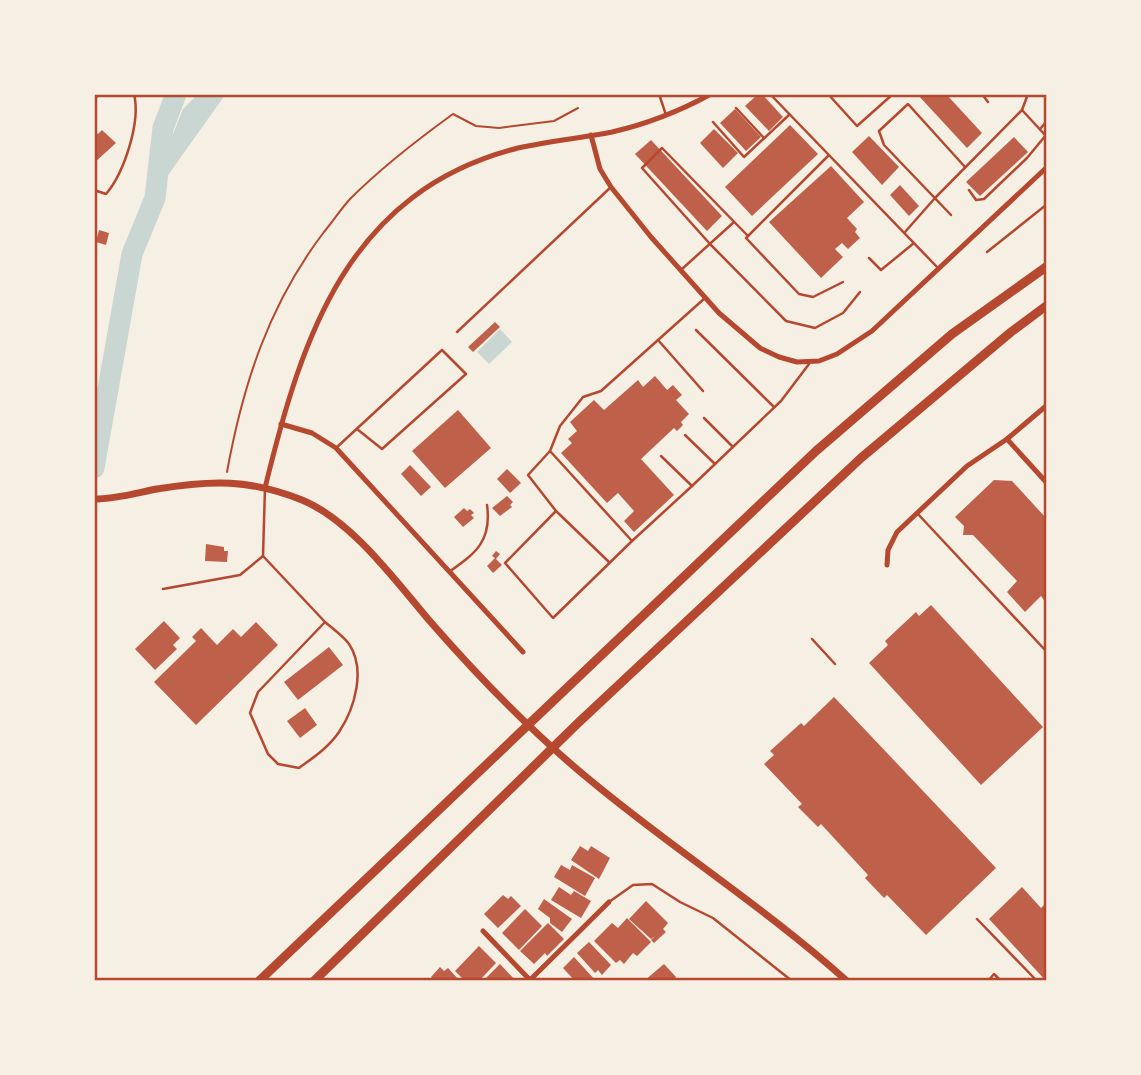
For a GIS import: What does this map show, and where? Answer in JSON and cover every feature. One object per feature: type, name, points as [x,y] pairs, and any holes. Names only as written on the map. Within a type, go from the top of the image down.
[{"type":"highway","points":[[259,981],[816,451],[952,334],[1046,267]]},
{"type":"highway","points":[[314,981],[577,724],[851,467],[1011,332],[1046,306]]},
{"type":"main road","points":[[94,499],[109,499],[220,481],[265,488],[304,501],[340,525],[377,560],[466,662],[522,720],[602,790],[778,923],[847,981]]},
{"type":"street","points":[[265,488],[293,382],[322,311],[359,251],[405,203],[428,186],[475,161],[521,148],[622,129],[666,116],[711,94]]},
{"type":"street","points":[[592,135],[600,169],[611,187],[705,298],[760,348],[797,362],[837,354],[872,331],[1046,168]]},
{"type":"street","points":[[887,565],[888,550],[897,533],[917,513],[967,466],[1007,439],[1046,407]]},
{"type":"street","points":[[281,424],[312,433],[336,449],[523,652]]},
{"type":"street","points":[[1007,439],[1046,482]]},
{"type":"street","points":[[483,931],[530,980],[609,902]]},
{"type":"lane","points":[[94,190],[106,194],[127,154],[136,114],[134,94]]},
{"type":"lane","points":[[659,94],[666,116]]},
{"type":"lane","points":[[770,94],[939,269]]},
{"type":"lane","points":[[828,94],[857,126],[894,94]]},
{"type":"lane","points":[[982,94],[988,102]]},
{"type":"lane","points":[[905,232],[1022,110],[1028,94]]},
{"type":"lane","points":[[951,215],[884,145],[879,131],[908,104],[965,167]]},
{"type":"lane","points":[[737,108],[764,138]]},
{"type":"lane","points":[[969,190],[976,200],[985,199],[1046,136],[1022,110]]},
{"type":"lane","points":[[712,122],[744,157],[789,115]]},
{"type":"lane","points":[[1040,128],[1046,122]]},
{"type":"lane","points":[[843,282],[813,297],[799,294],[746,238],[748,236],[662,148],[642,168],[710,244],[786,321],[815,328],[843,313],[860,292]]},
{"type":"lane","points":[[748,236],[828,156]]},
{"type":"lane","points":[[457,332],[611,187]]},
{"type":"lane","points":[[986,252],[1046,205]]},
{"type":"lane","points":[[681,271],[734,222]]},
{"type":"lane","points":[[869,258],[881,270],[914,243]]},
{"type":"lane","points":[[610,563],[556,510],[527,475],[550,450],[560,426],[583,397],[601,391],[705,298]]},
{"type":"lane","points":[[696,330],[774,407]]},
{"type":"lane","points":[[658,340],[703,391]]},
{"type":"lane","points":[[336,449],[357,429],[442,350],[466,373],[382,449],[357,429]]},
{"type":"lane","points":[[556,510],[505,563],[553,618],[774,407],[811,361]]},
{"type":"lane","points":[[704,418],[733,447]]},
{"type":"lane","points":[[685,435],[715,464]]},
{"type":"lane","points":[[550,450],[632,541]]},
{"type":"lane","points":[[661,456],[692,486]]},
{"type":"lane","points":[[265,488],[263,555],[348,643],[357,660],[359,677],[340,731],[321,752],[299,768],[278,764],[268,754],[250,712],[258,692],[325,622]]},
{"type":"lane","points":[[449,572],[478,549],[488,523],[487,505]]},
{"type":"lane","points":[[917,513],[1046,651]]},
{"type":"lane","points":[[163,589],[240,575],[263,555]]},
{"type":"lane","points":[[812,639],[835,664]]},
{"type":"lane","points":[[609,902],[634,885],[652,884],[713,918],[792,981]]},
{"type":"lane","points":[[977,919],[1037,981]]},
{"type":"lane","points":[[988,981],[994,974],[1001,981]]},
{"type":"shaded area","points":[[198,94],[225,95],[161,185],[136,268],[110,404],[95,434],[95,393],[114,347],[144,206],[183,109]]},
{"type":"shaded area","points":[[500,329],[512,342],[489,364],[477,352]]},
{"type":"building","points":[[758,94],[762,94],[783,117],[769,131],[745,106]]},
{"type":"building","points":[[917,94],[946,94],[982,133],[967,148]]},
{"type":"building","points":[[735,109],[761,137],[746,151],[720,123]]},
{"type":"building","points":[[790,125],[818,154],[752,216],[725,187]]},
{"type":"building","points":[[714,129],[738,153],[723,168],[700,143]]},
{"type":"building","points":[[94,130],[98,134],[102,130],[116,143],[94,163]]},
{"type":"building","points":[[869,136],[899,167],[882,185],[852,152]]},
{"type":"building","points":[[1014,137],[1028,152],[980,196],[966,182]]},
{"type":"building","points":[[651,140],[722,216],[707,231],[635,154]]},
{"type":"building","points":[[831,166],[864,202],[847,218],[857,229],[855,232],[860,238],[848,249],[842,243],[835,249],[843,257],[821,278],[769,222]]},
{"type":"building","points":[[900,185],[919,206],[909,216],[890,195]]},
{"type":"building","points":[[99,230],[109,233],[106,245],[96,242]]},
{"type":"building","points":[[495,322],[500,327],[473,352],[468,347]]},
{"type":"building","points":[[655,376],[667,390],[673,385],[682,395],[676,400],[689,414],[677,431],[674,428],[641,459],[674,495],[634,532],[624,521],[634,511],[618,493],[607,503],[561,453],[572,443],[568,439],[577,431],[570,422],[594,400],[604,410],[638,380],[643,387]]},
{"type":"building","points":[[458,410],[491,448],[445,488],[412,451]]},
{"type":"building","points":[[410,465],[431,487],[421,496],[401,474]]},
{"type":"building","points":[[507,469],[521,483],[510,493],[497,479]]},
{"type":"building","points":[[994,480],[1012,481],[1046,518],[1046,603],[1041,596],[1025,612],[1007,592],[1017,581],[973,535],[963,535],[964,526],[955,517]]},
{"type":"building","points":[[507,496],[513,502],[510,505],[512,507],[500,516],[492,508]]},
{"type":"building","points":[[464,508],[474,513],[471,515],[474,518],[463,527],[454,517]]},
{"type":"building","points":[[206,544],[224,547],[224,551],[228,551],[227,562],[205,561]]},
{"type":"building","points":[[496,551],[500,554],[496,559],[502,565],[493,573],[487,566],[495,558],[492,556]]},
{"type":"building","points":[[931,605],[1043,727],[981,785],[869,663],[888,645],[885,641],[916,612],[919,616]]},
{"type":"building","points":[[164,621],[180,638],[173,645],[177,649],[155,670],[135,649]]},
{"type":"building","points":[[256,622],[278,645],[196,725],[154,682],[196,641],[192,637],[201,628],[217,645],[233,629],[241,637]]},
{"type":"building","points":[[329,647],[343,665],[298,700],[284,682]]},
{"type":"building","points":[[834,697],[996,868],[926,935],[887,895],[884,898],[865,878],[868,875],[821,824],[818,827],[798,807],[802,804],[764,764],[774,755],[770,751],[801,723],[804,726]]},
{"type":"building","points":[[305,708],[317,725],[300,738],[287,721]]},
{"type":"building","points":[[580,846],[588,851],[591,846],[610,858],[599,879],[571,860]]},
{"type":"building","points":[[561,865],[570,870],[572,865],[595,878],[585,896],[554,877]]},
{"type":"building","points":[[559,887],[571,895],[574,891],[591,901],[581,918],[551,900]]},
{"type":"building","points":[[1022,887],[1041,908],[1046,905],[1046,981],[989,919]]},
{"type":"building","points":[[503,895],[508,899],[511,896],[521,906],[498,928],[484,914]]},
{"type":"building","points":[[544,899],[572,919],[562,932],[538,909]]},
{"type":"building","points":[[646,901],[668,923],[663,929],[666,932],[654,943],[651,940],[655,936],[651,939],[629,919]]},
{"type":"building","points":[[525,909],[542,926],[519,950],[502,933]]},
{"type":"building","points":[[627,918],[651,942],[637,956],[633,953],[624,964],[620,960],[616,963],[594,941],[612,923],[618,928]]},
{"type":"building","points":[[548,923],[564,939],[547,956],[545,953],[534,964],[520,951]]},
{"type":"building","points":[[589,942],[611,965],[602,975],[598,970],[595,973],[577,953]]},
{"type":"building","points":[[479,946],[496,963],[479,981],[465,981],[455,971]]},
{"type":"building","points":[[574,957],[596,981],[575,981],[563,968]]},
{"type":"building","points":[[500,964],[516,981],[483,981]]},
{"type":"building","points":[[664,964],[676,977],[673,981],[644,981]]},
{"type":"building","points":[[440,967],[444,971],[448,968],[460,981],[434,981],[431,977]]},
{"type":"waterway","points":[[94,468],[132,254],[155,198],[163,128],[176,94]]}]
